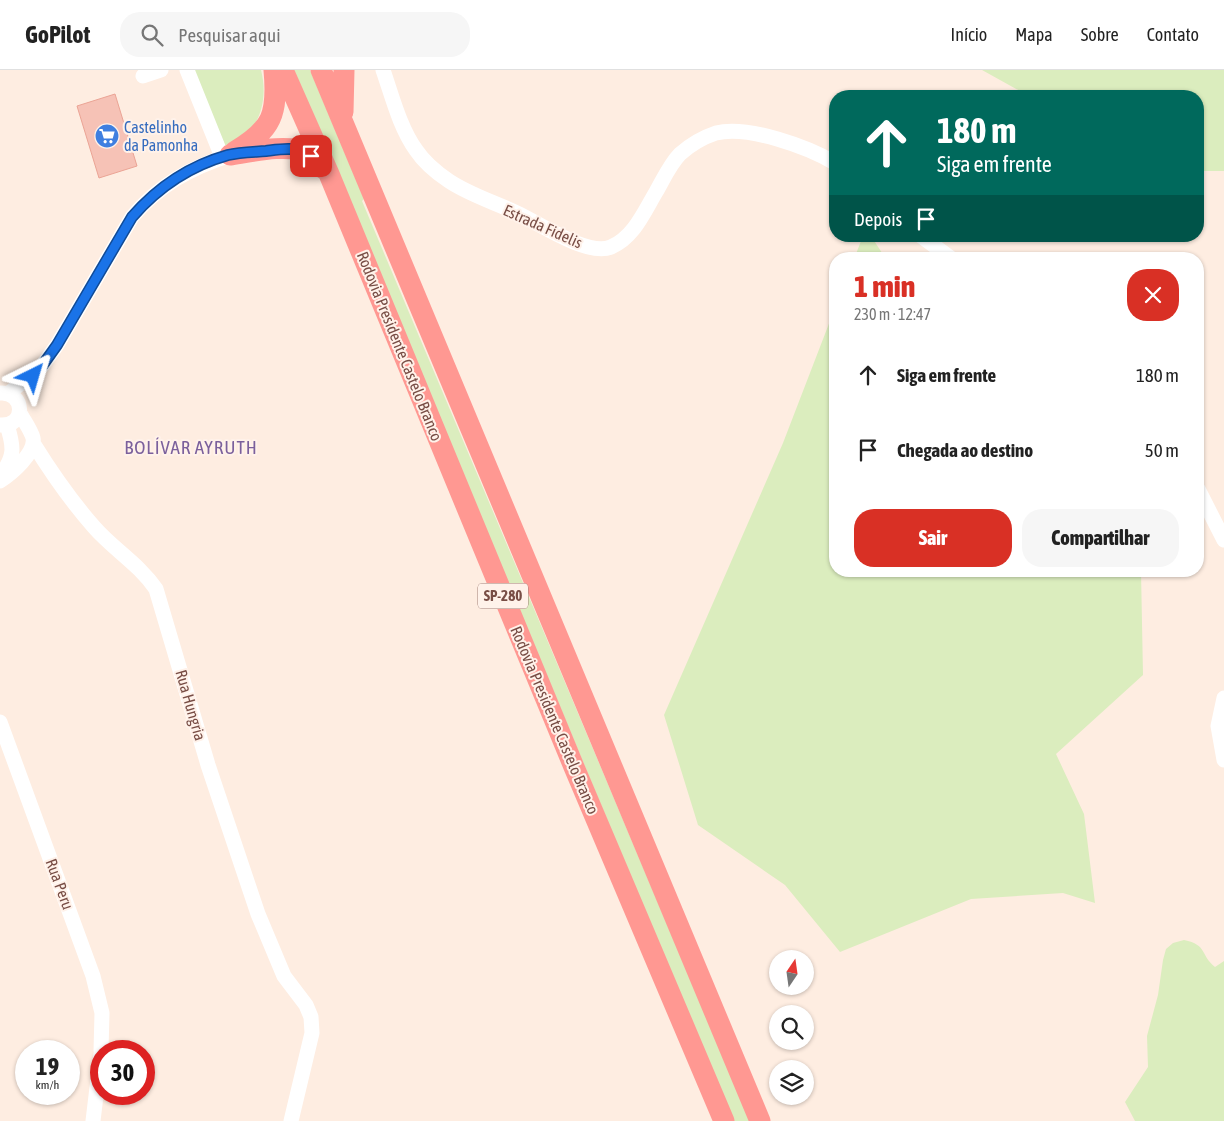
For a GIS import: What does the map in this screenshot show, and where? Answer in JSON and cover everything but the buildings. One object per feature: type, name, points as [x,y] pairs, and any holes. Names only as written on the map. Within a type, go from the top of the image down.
[{"type":"highway","points":[[226,156],[253,141],[267,126],[272,116],[274,103],[274,70]]},
{"type":"highway","name":"Rodovia Presidente Castelo Branco","points":[[283,70],[329,174],[578,776],[724,1121]]},
{"type":"highway","name":"Rodovia Presidente Castelo Branco","points":[[322,70],[760,1121]]},
{"type":"highway","points":[[342,76],[343,119]]},
{"type":"highway","points":[[226,156],[288,148],[311,156],[329,174]]},
{"type":"street","points":[[143,76],[161,70]]},
{"type":"street","points":[[0,477],[10,462],[12,453],[13,443],[4,425],[11,424],[12,401],[57,345],[132,217],[146,201],[176,177],[226,156],[187,70]]},
{"type":"street","name":"Estrada Fidelis","points":[[384,70],[405,130],[416,150],[435,170],[468,193],[518,213],[564,237],[598,248],[610,248],[632,232],[680,155],[698,141],[717,133],[738,132],[776,139],[815,151],[829,159]]},
{"type":"street","points":[[930,242],[943,252]]},
{"type":"street","name":"Rua Hungria","points":[[12,401],[32,437],[33,443],[51,472],[93,526],[139,568],[156,589],[208,765],[258,914],[280,968],[306,1005],[311,1017],[312,1033],[291,1121]]},
{"type":"street","points":[[0,481],[10,474],[28,454],[33,443]]},
{"type":"street","points":[[1204,501],[1224,540]]},
{"type":"street","points":[[1224,698],[1218,726],[1224,760]]},
{"type":"street","name":"Rua Peru","points":[[0,722],[93,976],[102,1013],[101,1040]]},
{"type":"street","name":"Rua Peru","points":[[93,1121],[95,1105]]},
{"type":"green space","points":[[193,70],[261,70],[264,87],[260,113],[252,129],[242,140],[226,148]]},
{"type":"green space","points":[[294,70],[310,70],[364,199],[362,201],[750,1121],[733,1121]]},
{"type":"green space","points":[[982,70],[1224,70],[1224,171],[1204,171],[1204,90],[1018,90]]},
{"type":"green space","points":[[861,242],[875,242],[881,252],[857,252]]},
{"type":"green space","points":[[829,324],[829,577],[1141,577],[1143,675],[1056,754],[1084,814],[1095,903],[1063,893],[971,899],[840,952],[785,885],[698,825],[664,715],[783,443]]},
{"type":"green space","points":[[1184,940],[1197,945],[1215,967],[1224,961],[1224,1121],[1135,1121],[1125,1102],[1148,1067],[1147,1036],[1158,995],[1163,960],[1166,949],[1173,943]]},
{"type":"place","name":"Castelinho da Pamonha","points":[[107,136]]},
{"type":"district","name":"BOLÍVAR AYRUTH","points":[[191,447]]},
{"type":"route","points":[[33,376],[57,345],[132,217],[163,186],[192,169],[230,155],[288,148],[306,152],[311,156]]}]
